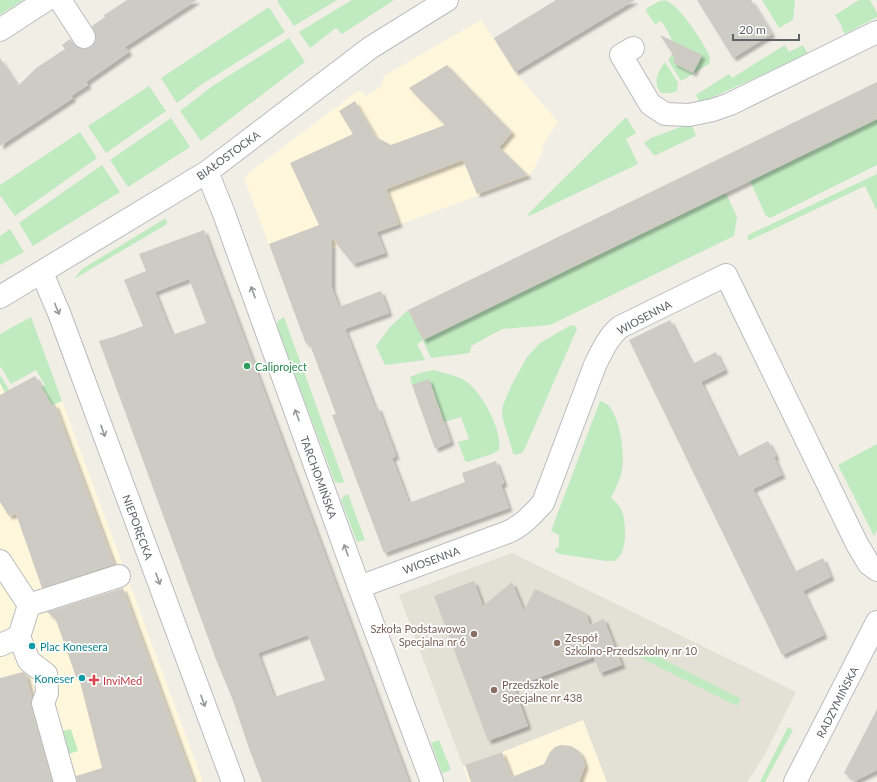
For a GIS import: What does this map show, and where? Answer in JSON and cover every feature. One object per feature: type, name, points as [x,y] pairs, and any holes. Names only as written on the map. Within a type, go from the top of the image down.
[{"type":"street","points":[[0,30],[46,0]]},
{"type":"street","points":[[60,0],[84,36]]},
{"type":"street","name":"BIAŁOSTOCKA","points":[[0,297],[207,172],[370,48],[447,0]]},
{"type":"street","points":[[633,48],[621,55],[650,104],[665,114],[689,115],[713,110],[730,104],[877,32]]},
{"type":"street","name":"TARCHOMIŃSKA","points":[[207,172],[229,226],[359,587],[432,782]]},
{"type":"street","name":"NIEPORĘCKA","points":[[42,273],[59,313],[233,782]]},
{"type":"street","name":"WIOSENNA","points":[[359,587],[508,532],[520,526],[531,517],[543,503],[595,365],[605,344],[612,334],[620,327],[726,275],[857,544],[869,564],[877,570]]},
{"type":"street","points":[[0,561],[29,605]]},
{"type":"street","points":[[65,782],[43,703],[47,693],[46,674],[28,660],[10,641],[29,605],[119,576]]},
{"type":"street","name":"RADZYMIŃSKA","points":[[797,781],[877,622]]},
{"type":"shaded area","points":[[481,20],[515,72],[558,122],[541,148],[544,150],[529,177],[278,269],[244,178],[360,90],[366,96],[382,86],[384,76]]},
{"type":"shaded area","name":"Koneser","points":[[0,383],[19,419],[62,401],[203,782],[0,782]]},
{"type":"shaded area","name":"Zespół Szkolno-Przedszkolny nr 10","points":[[512,553],[796,692],[764,756],[747,782],[607,782],[583,720],[463,766],[399,595]]},
{"type":"shaded area","points":[[583,720],[607,782],[469,782],[463,766]]},
{"type":"green space","points":[[0,0],[23,0],[0,15]]},
{"type":"green space","points":[[337,0],[294,26],[277,1]]},
{"type":"green space","points":[[352,0],[394,0],[342,34],[336,28],[310,48],[299,32]]},
{"type":"green space","points":[[762,0],[795,0],[793,20],[779,28]]},
{"type":"green space","points":[[859,0],[870,0],[877,13],[877,17],[845,34],[835,15]]},
{"type":"green space","points":[[660,1],[667,1],[678,9],[697,34],[710,57],[709,64],[681,81],[668,60],[674,51],[673,42],[669,33],[661,21],[655,24],[646,11],[647,8]]},
{"type":"green space","points":[[269,7],[285,32],[202,84],[177,103],[161,78]]},
{"type":"green space","points":[[289,38],[305,62],[201,141],[180,111],[214,85]]},
{"type":"green space","points":[[785,45],[789,52],[803,45],[808,54],[700,103],[696,95],[729,74],[732,78]]},
{"type":"green space","points":[[665,62],[678,83],[677,91],[671,93],[661,93],[658,89],[656,81],[658,73]]},
{"type":"green space","points":[[149,86],[166,111],[106,153],[88,126]]},
{"type":"green space","points":[[626,117],[636,133],[626,139],[638,164],[529,216],[528,214]]},
{"type":"green space","points":[[171,118],[190,147],[128,187],[110,160]]},
{"type":"green space","points":[[877,119],[877,165],[770,218],[766,216],[750,181]]},
{"type":"green space","points":[[691,123],[696,136],[656,155],[654,155],[644,143],[651,138]]},
{"type":"green space","points":[[80,132],[97,158],[15,216],[0,195],[0,185]]},
{"type":"green space","points":[[102,165],[120,192],[33,246],[19,223]]},
{"type":"green space","points":[[877,174],[877,211],[865,186],[748,241],[748,235]]},
{"type":"green space","points":[[726,193],[737,217],[734,236],[550,325],[502,329],[471,346],[470,353],[431,358],[423,340]]},
{"type":"green space","points":[[166,218],[167,224],[74,279],[82,269]]},
{"type":"green space","points":[[10,229],[24,252],[0,265],[0,236]]},
{"type":"green space","points":[[408,310],[423,340],[417,344],[425,360],[385,365],[376,346],[390,327]]},
{"type":"green space","points":[[31,317],[62,401],[19,419],[0,383],[0,375],[16,401],[45,385],[36,370],[11,384],[0,366],[0,334]]},
{"type":"green space","points":[[284,317],[344,482],[335,482],[276,325],[279,320]]},
{"type":"green space","points":[[571,325],[575,326],[577,329],[525,448],[522,453],[516,455],[513,453],[502,416],[503,405],[511,386],[527,357],[540,343]]},
{"type":"green space","points":[[433,370],[453,375],[464,380],[477,392],[484,402],[498,432],[499,450],[492,454],[468,462],[465,461],[458,442],[469,439],[461,417],[444,422],[412,385],[410,377]]},
{"type":"green space","points":[[600,401],[607,404],[616,418],[621,436],[623,454],[623,462],[618,484],[611,498],[618,504],[622,511],[625,523],[623,549],[621,555],[615,561],[560,554],[556,552],[555,549],[559,547],[559,535],[551,531]]},
{"type":"green space","points":[[877,444],[877,530],[874,536],[838,465]]},
{"type":"green space","points":[[348,494],[365,540],[357,542],[341,500]]},
{"type":"green space","points":[[643,649],[741,699],[737,706],[639,657]]},
{"type":"green space","points":[[788,727],[793,730],[765,782],[760,782]]},
{"type":"green space","points":[[71,729],[78,751],[65,755],[58,732]]},
{"type":"green space","points":[[439,740],[451,770],[442,773],[431,743]]},
{"type":"building","points":[[127,0],[197,0],[125,47],[129,52],[86,82],[88,85],[71,96],[73,98],[0,146],[0,58],[18,86],[36,68],[65,49],[62,45],[70,39],[79,48],[85,49],[91,47],[95,42],[96,37],[92,26],[105,17],[104,15]]},
{"type":"building","points":[[556,0],[635,0],[515,72],[494,38]]},
{"type":"building","points":[[697,0],[751,0],[772,34],[733,58]]},
{"type":"building","points":[[660,35],[702,55],[693,73],[673,63],[675,58]]},
{"type":"building","points":[[447,65],[512,132],[499,147],[528,175],[477,194],[463,160],[386,189],[399,224],[377,232],[385,253],[353,264],[332,238],[332,288],[339,307],[381,291],[389,313],[345,329],[375,408],[378,407],[396,456],[392,458],[409,503],[465,482],[462,473],[496,461],[504,483],[501,485],[509,508],[384,553],[332,415],[336,414],[309,342],[306,344],[269,244],[319,225],[290,163],[353,134],[339,111],[355,101],[376,137],[391,145],[445,125],[409,88]]},
{"type":"building","points":[[877,82],[877,119],[423,340],[408,310]]},
{"type":"building","points":[[204,230],[409,782],[262,782],[99,341],[143,326],[124,280],[146,271],[139,254]],"holes":[[[189,279],[206,323],[172,335],[155,292]],[[308,635],[325,680],[274,697],[258,653]]]},
{"type":"building","points":[[670,320],[692,364],[716,352],[725,370],[701,382],[737,457],[768,441],[776,456],[774,457],[782,475],[753,489],[794,572],[823,558],[831,577],[803,591],[824,635],[782,655],[629,340]]},
{"type":"building","points":[[35,376],[52,405],[55,404],[114,564],[42,588],[16,514],[9,516],[0,502],[0,395]]},
{"type":"building","points":[[429,379],[451,442],[435,449],[412,385]]},
{"type":"building","points":[[474,581],[483,606],[512,582],[524,611],[535,589],[586,613],[590,625],[604,619],[622,665],[600,673],[594,657],[514,687],[528,726],[488,741],[434,596]]},
{"type":"building","points":[[123,588],[194,782],[77,782],[76,776],[102,768],[79,678],[76,677],[56,620],[47,612]]},
{"type":"building","points":[[23,672],[26,674],[32,697],[31,706],[52,782],[0,782],[0,678]]},
{"type":"building","points":[[877,709],[877,770],[855,781],[844,773]]},
{"type":"building","points":[[561,745],[571,746],[579,751],[582,756],[585,765],[579,782],[471,782],[465,765],[502,752],[512,777],[544,764],[550,752],[555,747]]},
{"type":"place","name":"Caliproject","points":[[247,366]]},
{"type":"place","name":"Szkoła Podstawowa Specjalna nr 6","points":[[474,634]]},
{"type":"place","name":"Zespół Szkolno-Przedszkolny nr 10","points":[[557,643]]},
{"type":"place","name":"Plac Konesera","points":[[32,646]]},
{"type":"place","name":"Koneser","points":[[82,678]]},
{"type":"place","name":"InviMed","points":[[94,680]]},
{"type":"place","name":"Przedszkole Specjalne nr 438","points":[[494,690]]}]
